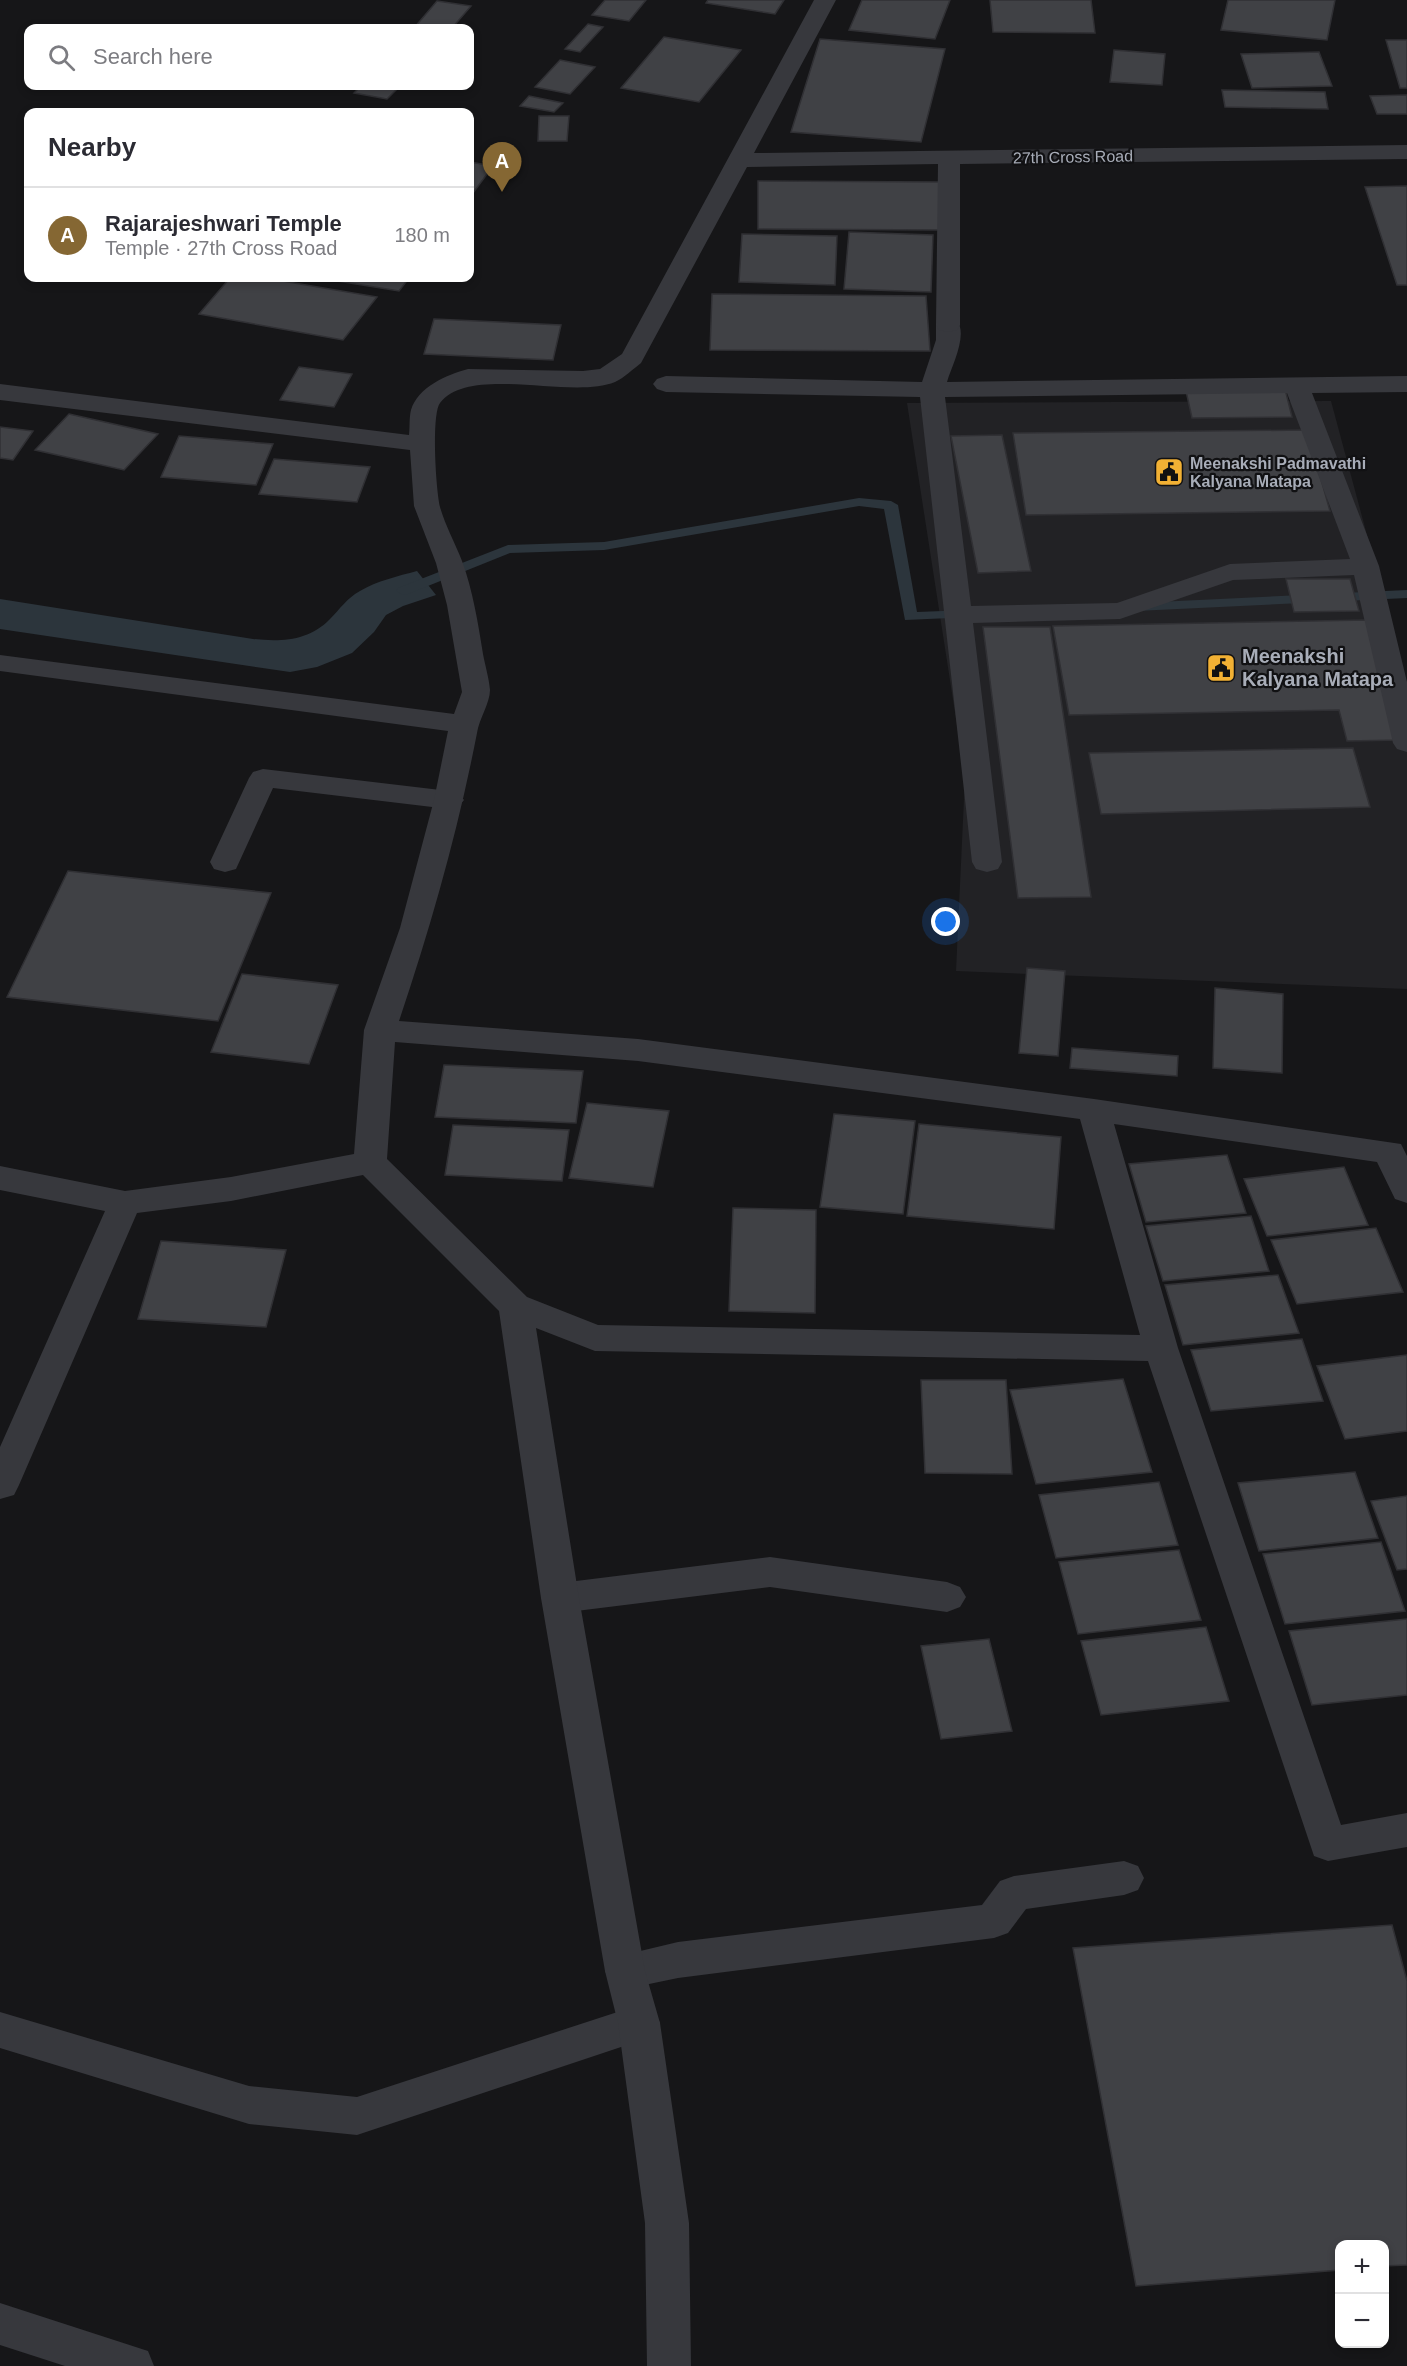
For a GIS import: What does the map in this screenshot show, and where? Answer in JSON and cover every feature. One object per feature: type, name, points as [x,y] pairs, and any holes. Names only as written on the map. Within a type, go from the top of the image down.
[{"type":"street","points":[[825,0],[632,358],[607,376],[583,379],[468,377],[444,388],[429,399],[423,412],[422,444],[427,506],[452,572],[476,692],[464,724],[449,800],[415,928],[380,1030],[370,1162],[515,1306],[595,1338],[1161,1348]]},
{"type":"street","name":"27th Cross Road","points":[[739,160],[1407,152]]},
{"type":"street","points":[[949,159],[948,340],[932,390],[987,862]]},
{"type":"street","points":[[666,384],[932,390],[1407,384]]},
{"type":"street","points":[[1297,386],[1366,566],[1407,743]]},
{"type":"street","points":[[0,392],[422,444]]},
{"type":"street","points":[[957,615],[1120,611],[1230,572],[1366,566]]},
{"type":"street","points":[[0,663],[464,724]]},
{"type":"street","points":[[225,862],[263,778],[449,800]]},
{"type":"street","points":[[380,1030],[638,1050],[1094,1110],[1389,1152],[1407,1191]]},
{"type":"street","points":[[1094,1110],[1161,1348],[1328,1844],[1407,1830]]},
{"type":"street","points":[[0,1178],[125,1203],[231,1190],[370,1162]]},
{"type":"street","points":[[1,1485],[125,1203]]},
{"type":"street","points":[[515,1306],[560,1598],[625,1971],[639,2023],[667,2223],[669,2366]]},
{"type":"street","points":[[560,1598],[770,1572],[947,1597]]},
{"type":"street","points":[[625,1971],[678,1960],[994,1921],[1014,1893],[1124,1878]]},
{"type":"street","points":[[0,2030],[249,2105],[357,2116],[639,2023]]},
{"type":"street","points":[[0,2324],[132,2366]]},
{"type":"shaded area","points":[[1331,401],[1407,684],[1407,989],[956,971],[965,777],[907,403]]},
{"type":"shaded area","points":[[417,571],[436,595],[403,606],[386,615],[374,632],[352,653],[317,667],[290,672],[0,629],[0,599],[253,639],[284,640],[313,632],[330,619],[351,597],[367,587]]},
{"type":"building","points":[[605,0],[646,0],[629,21],[592,15]]},
{"type":"building","points":[[708,0],[784,0],[775,14],[706,3]]},
{"type":"building","points":[[862,0],[950,0],[935,39],[849,30]]},
{"type":"building","points":[[990,0],[1091,0],[1095,33],[993,32]]},
{"type":"building","points":[[1228,0],[1335,0],[1327,40],[1221,30]]},
{"type":"building","points":[[437,1],[471,6],[455,24],[417,24]]},
{"type":"building","points":[[588,24],[603,27],[580,52],[565,49]]},
{"type":"building","points":[[664,37],[741,50],[699,102],[621,88]]},
{"type":"building","points":[[820,39],[945,49],[921,142],[791,132]]},
{"type":"building","points":[[1386,40],[1407,40],[1407,88],[1400,88]]},
{"type":"building","points":[[1114,50],[1165,54],[1162,85],[1110,82]]},
{"type":"building","points":[[1319,52],[1332,86],[1252,88],[1241,54]]},
{"type":"building","points":[[560,60],[595,67],[570,94],[535,87]]},
{"type":"building","points":[[357,90],[396,90],[387,99],[354,93]]},
{"type":"building","points":[[1222,90],[1325,92],[1328,109],[1225,107]]},
{"type":"building","points":[[1407,95],[1407,114],[1377,114],[1370,96]]},
{"type":"building","points":[[529,96],[563,103],[554,112],[520,106]]},
{"type":"building","points":[[539,116],[569,116],[567,141],[538,141]]},
{"type":"building","points":[[474,163],[493,166],[474,192]]},
{"type":"building","points":[[758,181],[940,182],[943,230],[758,229]]},
{"type":"building","points":[[1407,186],[1407,285],[1397,285],[1365,187]]},
{"type":"building","points":[[849,232],[933,235],[931,292],[844,289]]},
{"type":"building","points":[[742,234],[837,236],[835,285],[739,282]]},
{"type":"building","points":[[227,282],[289,282],[377,297],[343,340],[199,314]]},
{"type":"building","points":[[344,282],[406,282],[399,291]]},
{"type":"building","points":[[712,294],[926,296],[930,351],[710,350]]},
{"type":"building","points":[[434,319],[561,325],[553,360],[424,354]]},
{"type":"building","points":[[299,367],[352,374],[334,407],[280,400]]},
{"type":"building","points":[[1285,389],[1292,417],[1192,418],[1186,391]]},
{"type":"building","points":[[69,414],[158,434],[124,470],[35,450]]},
{"type":"building","points":[[0,427],[33,431],[13,460],[0,458]]},
{"type":"building","name":"Meenakshi Padmavathi Kalyana Matapa","points":[[1307,430],[1330,511],[1026,515],[1013,433]]},
{"type":"building","points":[[1002,435],[1031,571],[978,573],[951,436]]},
{"type":"building","points":[[179,436],[273,444],[256,485],[161,477]]},
{"type":"building","points":[[274,459],[370,467],[357,502],[259,494]]},
{"type":"building","points":[[1286,579],[1350,579],[1359,611],[1294,612]]},
{"type":"building","name":"Meenakshi Kalyana Matapa","points":[[1367,620],[1402,740],[1347,741],[1339,710],[1069,715],[1053,626]]},
{"type":"building","points":[[983,627],[1050,627],[1091,897],[1018,898]]},
{"type":"building","points":[[1353,748],[1370,807],[1101,814],[1089,753]]},
{"type":"building","points":[[68,871],[271,893],[218,1021],[7,997]]},
{"type":"building","points":[[1027,968],[1065,971],[1058,1056],[1019,1053]]},
{"type":"building","points":[[242,974],[338,985],[309,1064],[211,1052]]},
{"type":"building","points":[[1215,988],[1283,994],[1282,1073],[1213,1068]]},
{"type":"building","points":[[1072,1048],[1178,1056],[1177,1076],[1070,1068]]},
{"type":"building","points":[[444,1065],[583,1071],[576,1123],[435,1117]]},
{"type":"building","points":[[587,1103],[669,1111],[653,1187],[569,1178]]},
{"type":"building","points":[[834,1114],[915,1121],[903,1214],[820,1207]]},
{"type":"building","points":[[919,1124],[1061,1137],[1054,1229],[907,1216]]},
{"type":"building","points":[[453,1125],[569,1130],[562,1181],[445,1175]]},
{"type":"building","points":[[1227,1155],[1246,1213],[1146,1222],[1129,1164]]},
{"type":"building","points":[[1344,1167],[1368,1225],[1267,1236],[1244,1179]]},
{"type":"building","points":[[733,1208],[816,1210],[815,1313],[729,1311]]},
{"type":"building","points":[[1251,1216],[1269,1271],[1163,1281],[1146,1226]]},
{"type":"building","points":[[1376,1228],[1403,1292],[1297,1304],[1271,1240]]},
{"type":"building","points":[[161,1241],[286,1250],[266,1327],[138,1319]]},
{"type":"building","points":[[1278,1275],[1299,1333],[1183,1345],[1165,1285]]},
{"type":"building","points":[[1302,1339],[1323,1401],[1211,1411],[1191,1350]]},
{"type":"building","points":[[1407,1355],[1407,1431],[1345,1439],[1317,1366]]},
{"type":"building","points":[[1123,1379],[1152,1472],[1036,1484],[1010,1390]]},
{"type":"building","points":[[921,1380],[1006,1380],[1012,1474],[925,1473]]},
{"type":"building","points":[[1355,1472],[1378,1538],[1259,1551],[1238,1483]]},
{"type":"building","points":[[1159,1482],[1178,1545],[1056,1558],[1039,1495]]},
{"type":"building","points":[[1407,1496],[1407,1569],[1397,1570],[1371,1501]]},
{"type":"building","points":[[1381,1542],[1405,1611],[1285,1624],[1263,1554]]},
{"type":"building","points":[[1179,1550],[1201,1620],[1078,1634],[1059,1562]]},
{"type":"building","points":[[1407,1619],[1407,1695],[1312,1705],[1289,1631]]},
{"type":"building","points":[[1206,1627],[1229,1701],[1101,1715],[1081,1641]]},
{"type":"building","points":[[989,1639],[1012,1731],[941,1739],[921,1646]]},
{"type":"building","points":[[1392,1925],[1407,1981],[1407,2265],[1389,2266],[1389,2240],[1335,2240],[1335,2270],[1136,2286],[1073,1948]]},
{"type":"waterway","points":[[403,591],[508,549],[604,546],[859,502],[891,505],[910,617],[968,614]]},
{"type":"waterway","points":[[1136,607],[1407,594]]},
{"type":"place","name":"Rajarajeshwari Temple","points":[[502,192]]},
{"type":"place","name":"Meenakshi Padmavathi Kalyana Matapa","points":[[1169,472]]},
{"type":"place","name":"Meenakshi Kalyana Matapa","points":[[1221,668]]}]
